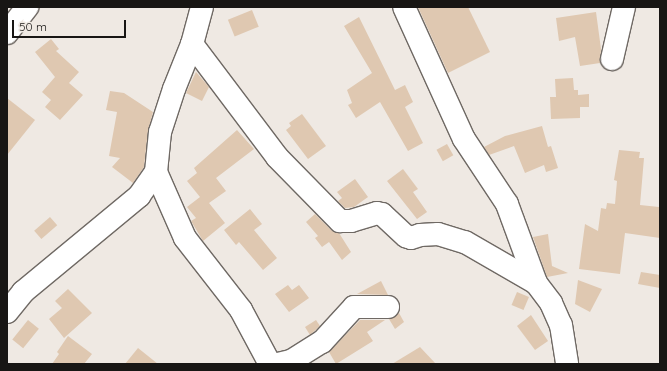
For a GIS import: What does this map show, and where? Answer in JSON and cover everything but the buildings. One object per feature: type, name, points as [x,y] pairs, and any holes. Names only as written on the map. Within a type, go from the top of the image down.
[{"type":"street","points":[[7,33],[26,7]]},
{"type":"street","points":[[7,312],[23,292],[139,196],[156,172],[160,132],[174,89],[192,44],[202,7]]},
{"type":"street","points":[[404,7],[464,139],[507,204],[536,283],[551,303],[561,325],[567,364]]},
{"type":"street","points":[[612,59],[624,7]]},
{"type":"street","points":[[192,44],[277,157],[340,221],[351,221],[377,213],[382,214],[406,236],[411,238],[420,235],[438,234],[466,242],[536,283]]},
{"type":"street","points":[[156,172],[186,238],[241,310],[270,364]]},
{"type":"street","points":[[278,364],[291,361],[322,342],[354,307],[388,307]]}]
